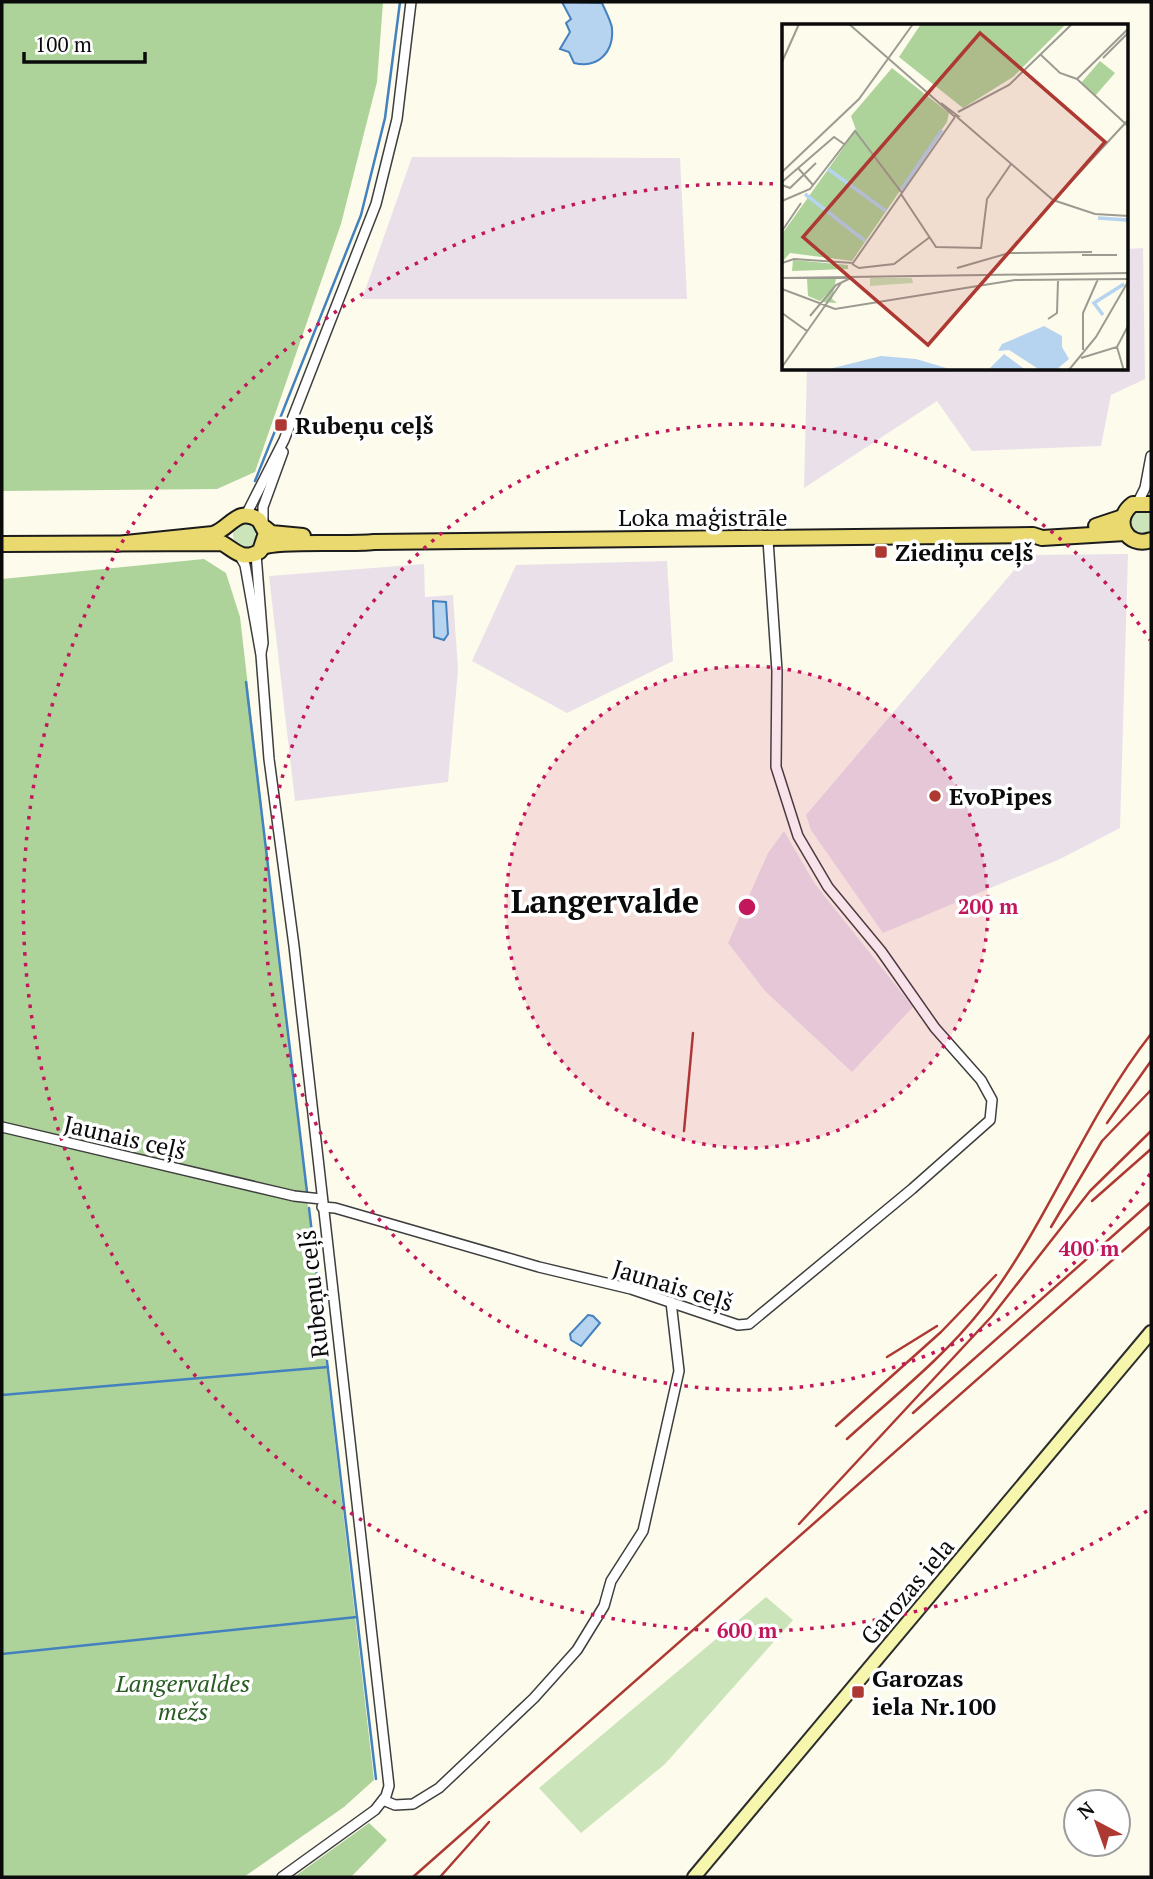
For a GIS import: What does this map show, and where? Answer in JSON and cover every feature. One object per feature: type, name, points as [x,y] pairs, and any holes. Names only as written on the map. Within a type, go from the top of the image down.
[{"type":"main road","name":"Loka maģistrāle","points":[[240,556],[276,543],[315,545],[374,542],[1033,536],[1109,524],[1123,517],[1128,508],[1144,503]]},
{"type":"main road","name":"Loka maģistrāle","points":[[246,515],[271,533],[374,542]]},
{"type":"main road","points":[[116,544],[213,534],[226,528],[232,520],[246,515]]},
{"type":"main road","points":[[1123,517],[1125,533]]},
{"type":"main road","points":[[260,550],[264,526]]},
{"type":"main road","points":[[226,528],[228,546]]},
{"type":"main road","name":"Loka maģistrāle","points":[[1033,536],[1041,538],[1125,533],[1137,542],[1151,540]]},
{"type":"main road","points":[[2,544],[213,543],[228,546],[240,556]]},
{"type":"main road","name":"Garozas iela","points":[[694,1877],[1151,1332]]},
{"type":"street","points":[[246,515],[284,440],[355,264],[383,182],[399,107],[411,2]]},
{"type":"street","points":[[264,526],[263,507],[284,449],[284,440]]},
{"type":"street","points":[[1144,503],[1144,488],[1151,456]]},
{"type":"street","name":"Jaunais ceļš","points":[[2,1127],[322,1203],[539,1267],[631,1289],[738,1325],[749,1324],[912,1189],[990,1120],[992,1100],[981,1080],[935,1028],[881,951],[828,887],[798,836],[776,767],[777,671],[768,540]]},
{"type":"street","name":"Rubeņu ceļš","points":[[260,550],[263,643],[261,655]]},
{"type":"street","name":"Rubeņu ceļš","points":[[240,556],[245,565],[261,655],[269,759],[388,1771],[389,1786],[383,1800]]},
{"type":"street","points":[[282,1877],[355,1825],[383,1800],[395,1805],[413,1804],[439,1788],[534,1698],[577,1650],[604,1606],[616,1571],[643,1531],[679,1371],[671,1302]]},
{"type":"shaded area","points":[[412,157],[680,158],[687,299],[362,299]]},
{"type":"shaded area","points":[[1143,248],[1145,379],[1111,395],[1101,446],[972,451],[937,401],[804,488],[807,371],[1128,371],[1128,249]]},
{"type":"shaded area","points":[[1128,554],[1120,828],[1060,859],[883,933],[811,830],[806,815],[1027,555]]},
{"type":"shaded area","points":[[667,561],[673,661],[567,713],[472,661],[516,565]]},
{"type":"shaded area","points":[[424,564],[425,597],[453,595],[458,670],[448,782],[295,801],[269,576]]},
{"type":"shaded area","points":[[784,831],[815,884],[913,1007],[852,1072],[765,991],[728,943],[768,853]]},
{"type":"green space","points":[[2,2],[383,2],[377,82],[341,224],[255,472],[217,489],[2,491]]},
{"type":"green space","points":[[1141,510],[1152,517],[1153,522],[1146,533],[1141,534],[1130,527],[1129,522],[1136,511]]},
{"type":"green space","points":[[246,522],[255,526],[259,535],[255,544],[246,548],[237,544],[233,535],[237,526]]},
{"type":"green space","name":"Langervaldes mežs","points":[[204,559],[226,573],[240,617],[374,1780],[344,1807],[244,1877],[2,1877],[2,579]]},
{"type":"green space","points":[[766,1597],[793,1620],[665,1764],[581,1833],[539,1788]]},
{"type":"green space","points":[[369,1823],[387,1840],[351,1877],[294,1877]]},
{"type":"water","points":[[562,2],[602,3],[611,25],[612,37],[607,51],[597,61],[574,63],[569,52],[560,49],[570,32],[566,23],[571,19]]},
{"type":"water","points":[[433,601],[446,602],[448,634],[444,640],[434,637]]},
{"type":"water","points":[[588,1315],[600,1323],[581,1346],[571,1340],[570,1334]]},
{"type":"waterway","points":[[255,481],[361,215],[385,118],[400,2]]},
{"type":"waterway","points":[[246,682],[307,1192]]},
{"type":"waterway","points":[[309,1208],[376,1779]]},
{"type":"waterway","points":[[2,1395],[328,1367]]},
{"type":"waterway","points":[[2,1654],[357,1617]]},
{"type":"railway","points":[[684,1131],[693,1033]]},
{"type":"railway","points":[[847,1439],[934,1361],[981,1310],[1026,1243],[1106,1101],[1151,1034]]},
{"type":"railway","points":[[1107,1123],[1151,1061]]},
{"type":"railway","points":[[1051,1227],[1102,1141],[1151,1090]]},
{"type":"railway","points":[[799,1524],[992,1316],[1090,1191],[1151,1131]]},
{"type":"railway","points":[[1092,1201],[1151,1149]]},
{"type":"railway","points":[[913,1413],[1151,1202]]},
{"type":"railway","points":[[413,1877],[1151,1226]]},
{"type":"railway","points":[[836,1426],[941,1332],[996,1275]]},
{"type":"railway","points":[[887,1357],[937,1326]]},
{"type":"railway","points":[[440,1877],[489,1822]]},
{"type":"place","name":"Rubeņu ceļš","points":[[281,425]]},
{"type":"place","name":"Ziediņu ceļš","points":[[881,552]]},
{"type":"place","name":"EvoPipes","points":[[935,796]]},
{"type":"place","name":"Garozas iela Nr.100","points":[[858,1692]]},
{"type":"district","name":"Langervalde","points":[[605,901]]}]
